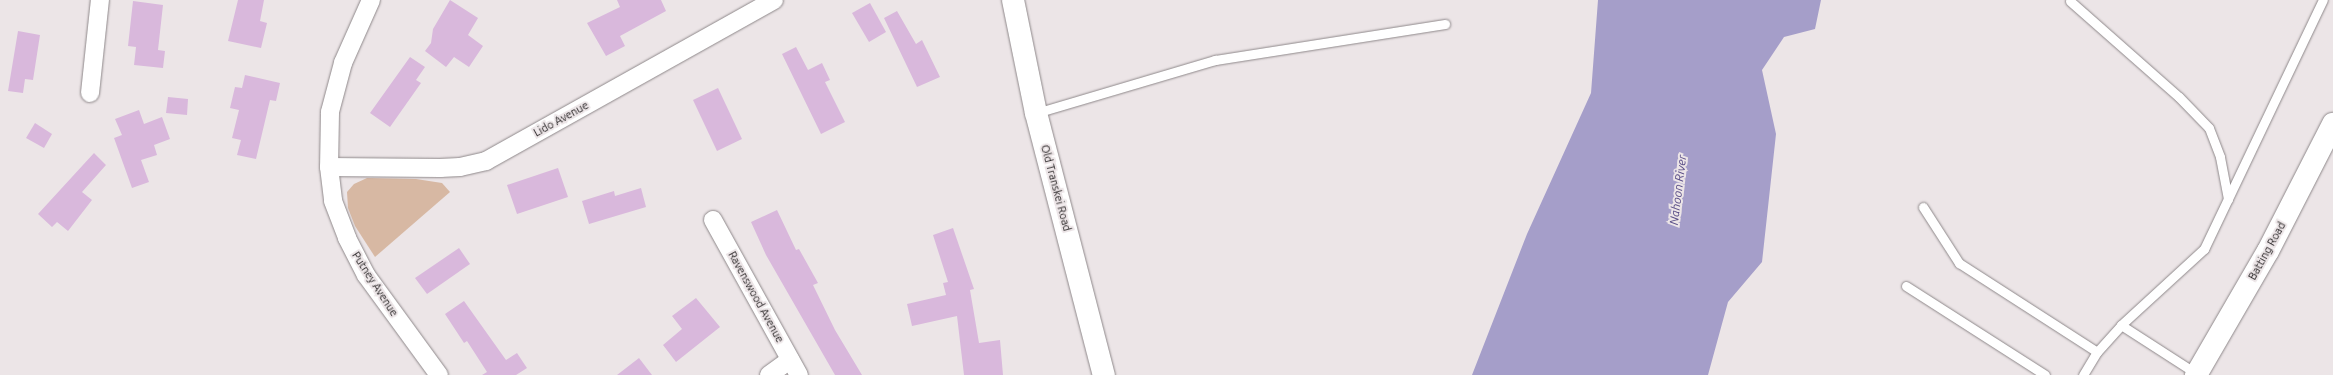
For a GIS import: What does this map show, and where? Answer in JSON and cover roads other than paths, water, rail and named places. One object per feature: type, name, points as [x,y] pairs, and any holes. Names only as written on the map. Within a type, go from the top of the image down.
[{"type":"main road","name":"Old Transkei Road","points":[[1013,0],[1036,113],[1104,375]]},
{"type":"main road","name":"Batting Road","points":[[2197,374],[2268,251],[2333,124]]},
{"type":"street","points":[[90,93],[100,0]]},
{"type":"street","name":"Putney Avenue","points":[[371,0],[350,44],[330,112],[329,167],[333,201],[357,259],[439,375]]},
{"type":"street","name":"Lido Avenue","points":[[329,167],[440,168],[460,167],[486,161],[774,0]]},
{"type":"street","name":"Ravenswood Avenue","points":[[713,220],[794,367]]},
{"type":"street","points":[[769,375],[794,367]]},
{"type":"lane","points":[[2083,375],[2097,352],[2121,325],[2204,249],[2323,0]]},
{"type":"lane","points":[[2070,2],[2179,97],[2208,128],[2220,158],[2228,199]]},
{"type":"lane","points":[[1036,113],[1216,60],[1445,24]]},
{"type":"lane","points":[[1923,207],[1959,263],[2097,352]]},
{"type":"lane","points":[[1906,286],[2045,375]]},
{"type":"lane","points":[[2121,325],[2197,374]]},
{"type":"water","name":"Nahoon River","points":[[1598,0],[1821,0],[1815,29],[1784,37],[1762,70],[1776,134],[1762,262],[1728,302],[1708,375],[1472,375],[1527,234],[1591,93]]}]
